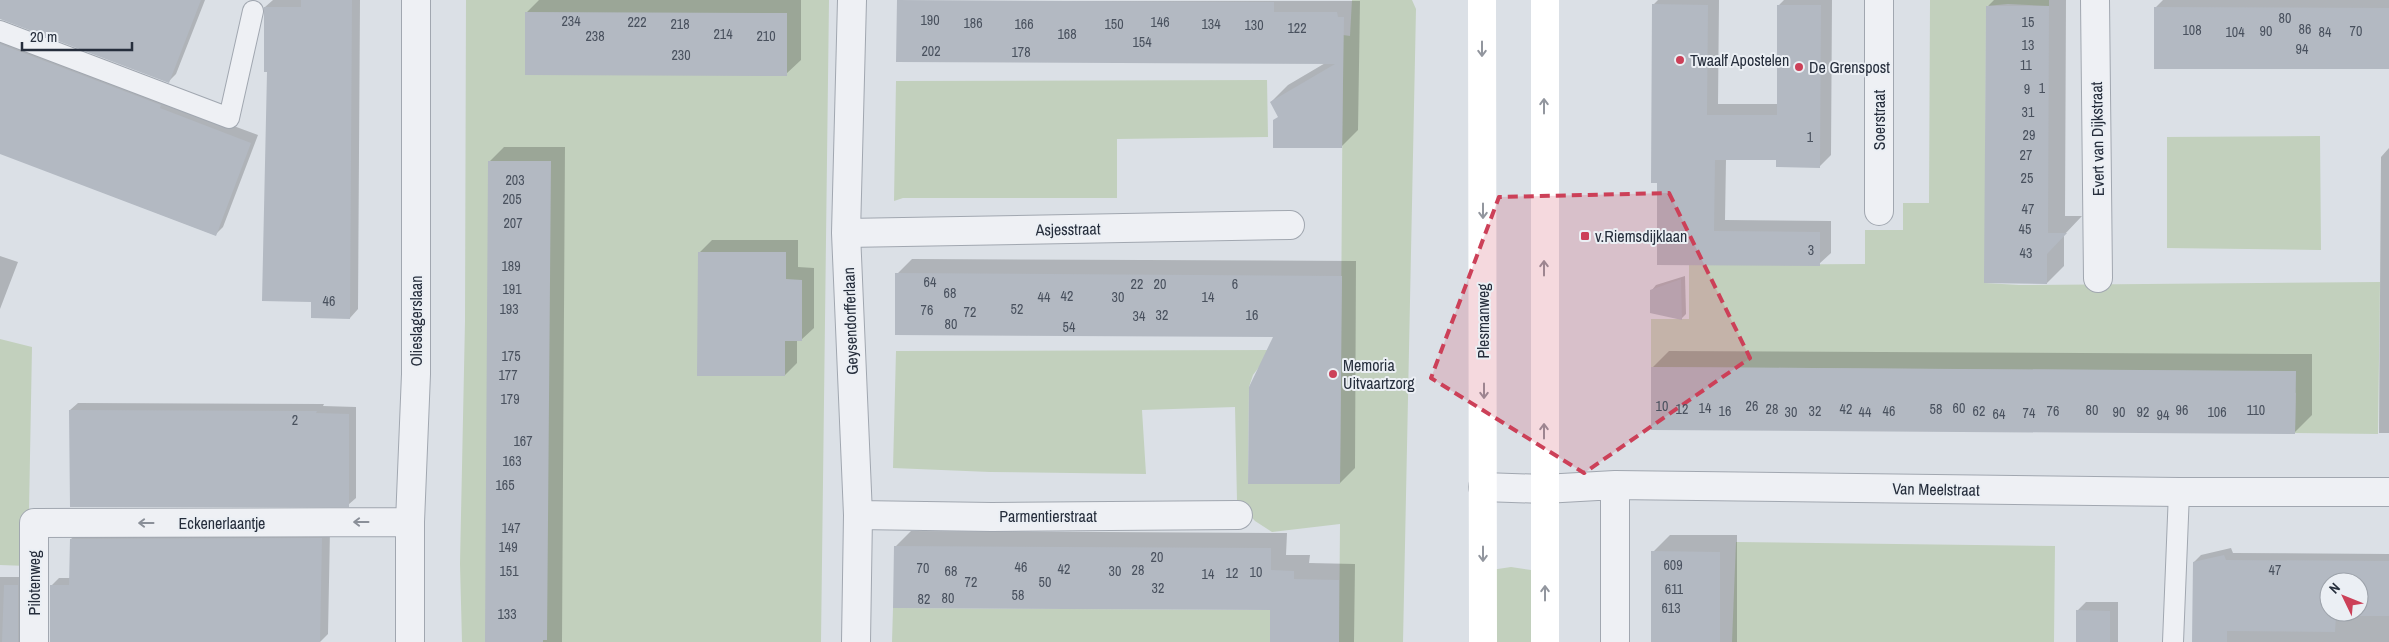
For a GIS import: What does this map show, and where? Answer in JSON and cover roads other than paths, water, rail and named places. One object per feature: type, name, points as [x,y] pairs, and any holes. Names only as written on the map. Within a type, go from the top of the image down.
[{"type":"main road","name":"Plesmanweg","points":[[1482,0],[1483,642]]},
{"type":"main road","points":[[1545,0],[1545,642]]},
{"type":"street","name":"Olieslagerslaan","points":[[410,642],[410,522],[416,374],[416,0]]},
{"type":"street","name":"Geysendorfferlaan","points":[[852,0],[846,233],[858,515],[856,642]]},
{"type":"street","name":"Soerstraat","points":[[1878,0],[1879,211]]},
{"type":"street","name":"Evert van Dijkstraat","points":[[2095,0],[2098,278]]},
{"type":"street","name":"Asjesstraat","points":[[846,233],[1290,226]]},
{"type":"street","name":"Van Meelstraat","points":[[1483,487],[1544,489],[1615,485],[2178,492],[2389,492]]},
{"type":"street","points":[[1615,485],[1615,642]]},
{"type":"street","name":"Parmentierstraat","points":[[858,515],[992,517],[1238,515]]},
{"type":"street","name":"Eckenerlaantje","points":[[34,523],[410,522]]},
{"type":"street","name":"Pilotenweg","points":[[34,523],[34,642]]},
{"type":"lane","points":[[0,32],[229,118],[253,11]]},
{"type":"lane","points":[[2173,642],[2178,492]]},
{"type":"place","name":"Twaalf Apostelen","points":[[1680,60]]},
{"type":"place","name":"De Grenspost","points":[[1799,67]]},
{"type":"place","name":"v.Riemsdijklaan","points":[[1585,236]]},
{"type":"place","name":"Memoria Uitvaartzorg","points":[[1333,374]]}]
